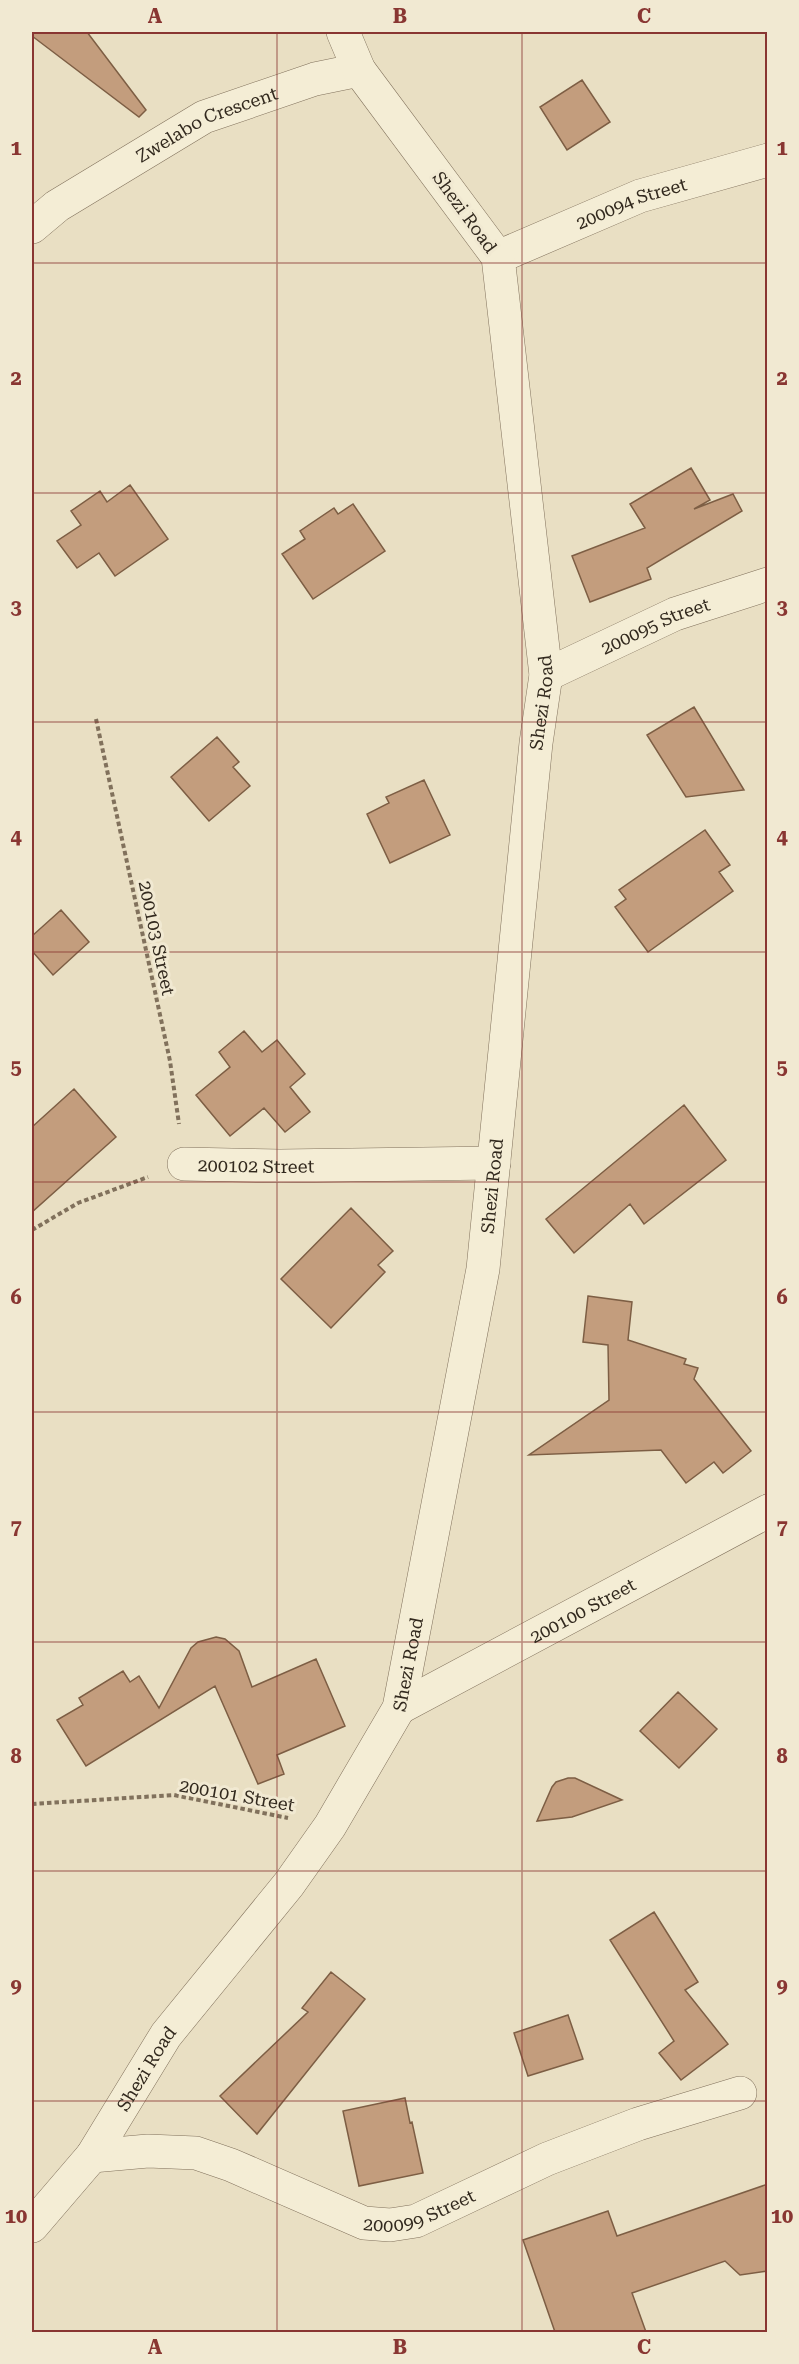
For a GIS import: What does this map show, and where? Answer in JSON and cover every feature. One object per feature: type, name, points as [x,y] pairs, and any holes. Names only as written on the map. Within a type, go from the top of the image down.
[{"type":"street","points":[[343,32],[359,70]]},
{"type":"street","name":"Zwelabo Crescent","points":[[32,227],[57,206],[204,117],[315,79],[359,70]]},
{"type":"street","name":"Shezi Road","points":[[32,2226],[92,2156],[166,2035],[289,1884],[330,1826],[399,1708],[483,1269],[536,744],[546,675],[498,257],[359,70]]},
{"type":"street","name":"200094 Street","points":[[498,257],[640,196],[768,160]]},
{"type":"street","name":"200095 Street","points":[[546,675],[675,614],[768,584]]},
{"type":"street","name":"200102 Street","points":[[184,1164],[280,1166],[494,1163]]},
{"type":"street","name":"200100 Street","points":[[399,1708],[768,1511]]},
{"type":"street","name":"200099 Street","points":[[92,2156],[148,2151],[196,2152],[364,2223],[390,2225],[416,2221],[547,2159],[638,2124],[740,2093]]},
{"type":"path","name":"200103 Street","points":[[96,719],[170,1061],[184,1164]]},
{"type":"path","name":"200102 Street","points":[[32,1230],[78,1203],[184,1164]]},
{"type":"path","name":"200101 Street","points":[[32,1804],[174,1796],[330,1826]]},
{"type":"building","points":[[32,32],[87,32],[146,110],[139,117],[32,36]]},
{"type":"building","points":[[582,80],[610,122],[567,150],[540,107]]},
{"type":"building","points":[[691,468],[710,500],[694,509],[733,494],[742,511],[647,568],[651,579],[590,602],[572,556],[645,528],[630,504]]},
{"type":"building","points":[[130,485],[168,539],[115,576],[99,553],[77,568],[57,541],[81,525],[71,511],[100,491],[107,502]]},
{"type":"building","points":[[353,504],[385,551],[313,599],[282,554],[305,539],[300,531],[334,508],[338,514]]},
{"type":"building","points":[[694,707],[744,790],[686,797],[647,735]]},
{"type":"building","points":[[217,737],[239,762],[233,767],[250,786],[209,821],[171,777]]},
{"type":"building","points":[[424,780],[450,835],[390,863],[367,814],[389,803],[386,797]]},
{"type":"building","points":[[705,830],[730,865],[719,872],[733,891],[648,952],[615,907],[626,899],[619,890]]},
{"type":"building","points":[[61,910],[89,942],[53,975],[32,951],[32,936]]},
{"type":"building","points":[[244,1031],[262,1052],[277,1040],[305,1074],[290,1087],[310,1112],[285,1132],[264,1108],[230,1136],[196,1095],[230,1067],[219,1052]]},
{"type":"building","points":[[74,1089],[116,1137],[32,1212],[32,1127]]},
{"type":"building","points":[[684,1105],[726,1160],[644,1224],[630,1204],[574,1253],[546,1219]]},
{"type":"building","points":[[351,1208],[393,1251],[378,1265],[385,1272],[331,1328],[281,1279]]},
{"type":"building","points":[[588,1296],[632,1302],[628,1340],[686,1359],[684,1364],[698,1368],[694,1379],[751,1451],[723,1473],[714,1462],[686,1483],[661,1450],[529,1455],[609,1400],[608,1345],[583,1342]]},
{"type":"building","points":[[216,1637],[225,1639],[239,1651],[252,1687],[316,1659],[345,1726],[277,1755],[284,1774],[258,1784],[215,1686],[86,1766],[57,1720],[83,1705],[79,1698],[123,1671],[130,1682],[139,1676],[159,1708],[191,1648],[198,1642]]},
{"type":"building","points":[[678,1692],[717,1729],[679,1768],[640,1731]]},
{"type":"building","points":[[575,1778],[622,1800],[572,1817],[537,1821],[552,1787],[556,1782]]},
{"type":"building","points":[[654,1912],[698,1982],[685,1990],[728,2044],[681,2080],[659,2053],[674,2041],[610,1940]]},
{"type":"building","points":[[331,1972],[365,1999],[257,2134],[220,2096],[308,2012],[302,2008]]},
{"type":"building","points":[[568,2015],[583,2059],[528,2076],[514,2033]]},
{"type":"building","points":[[405,2098],[423,2173],[359,2186],[343,2111]]},
{"type":"building","points":[[768,2184],[768,2271],[740,2275],[725,2261],[632,2293],[646,2332],[555,2332],[523,2240],[608,2211],[617,2236]]}]
